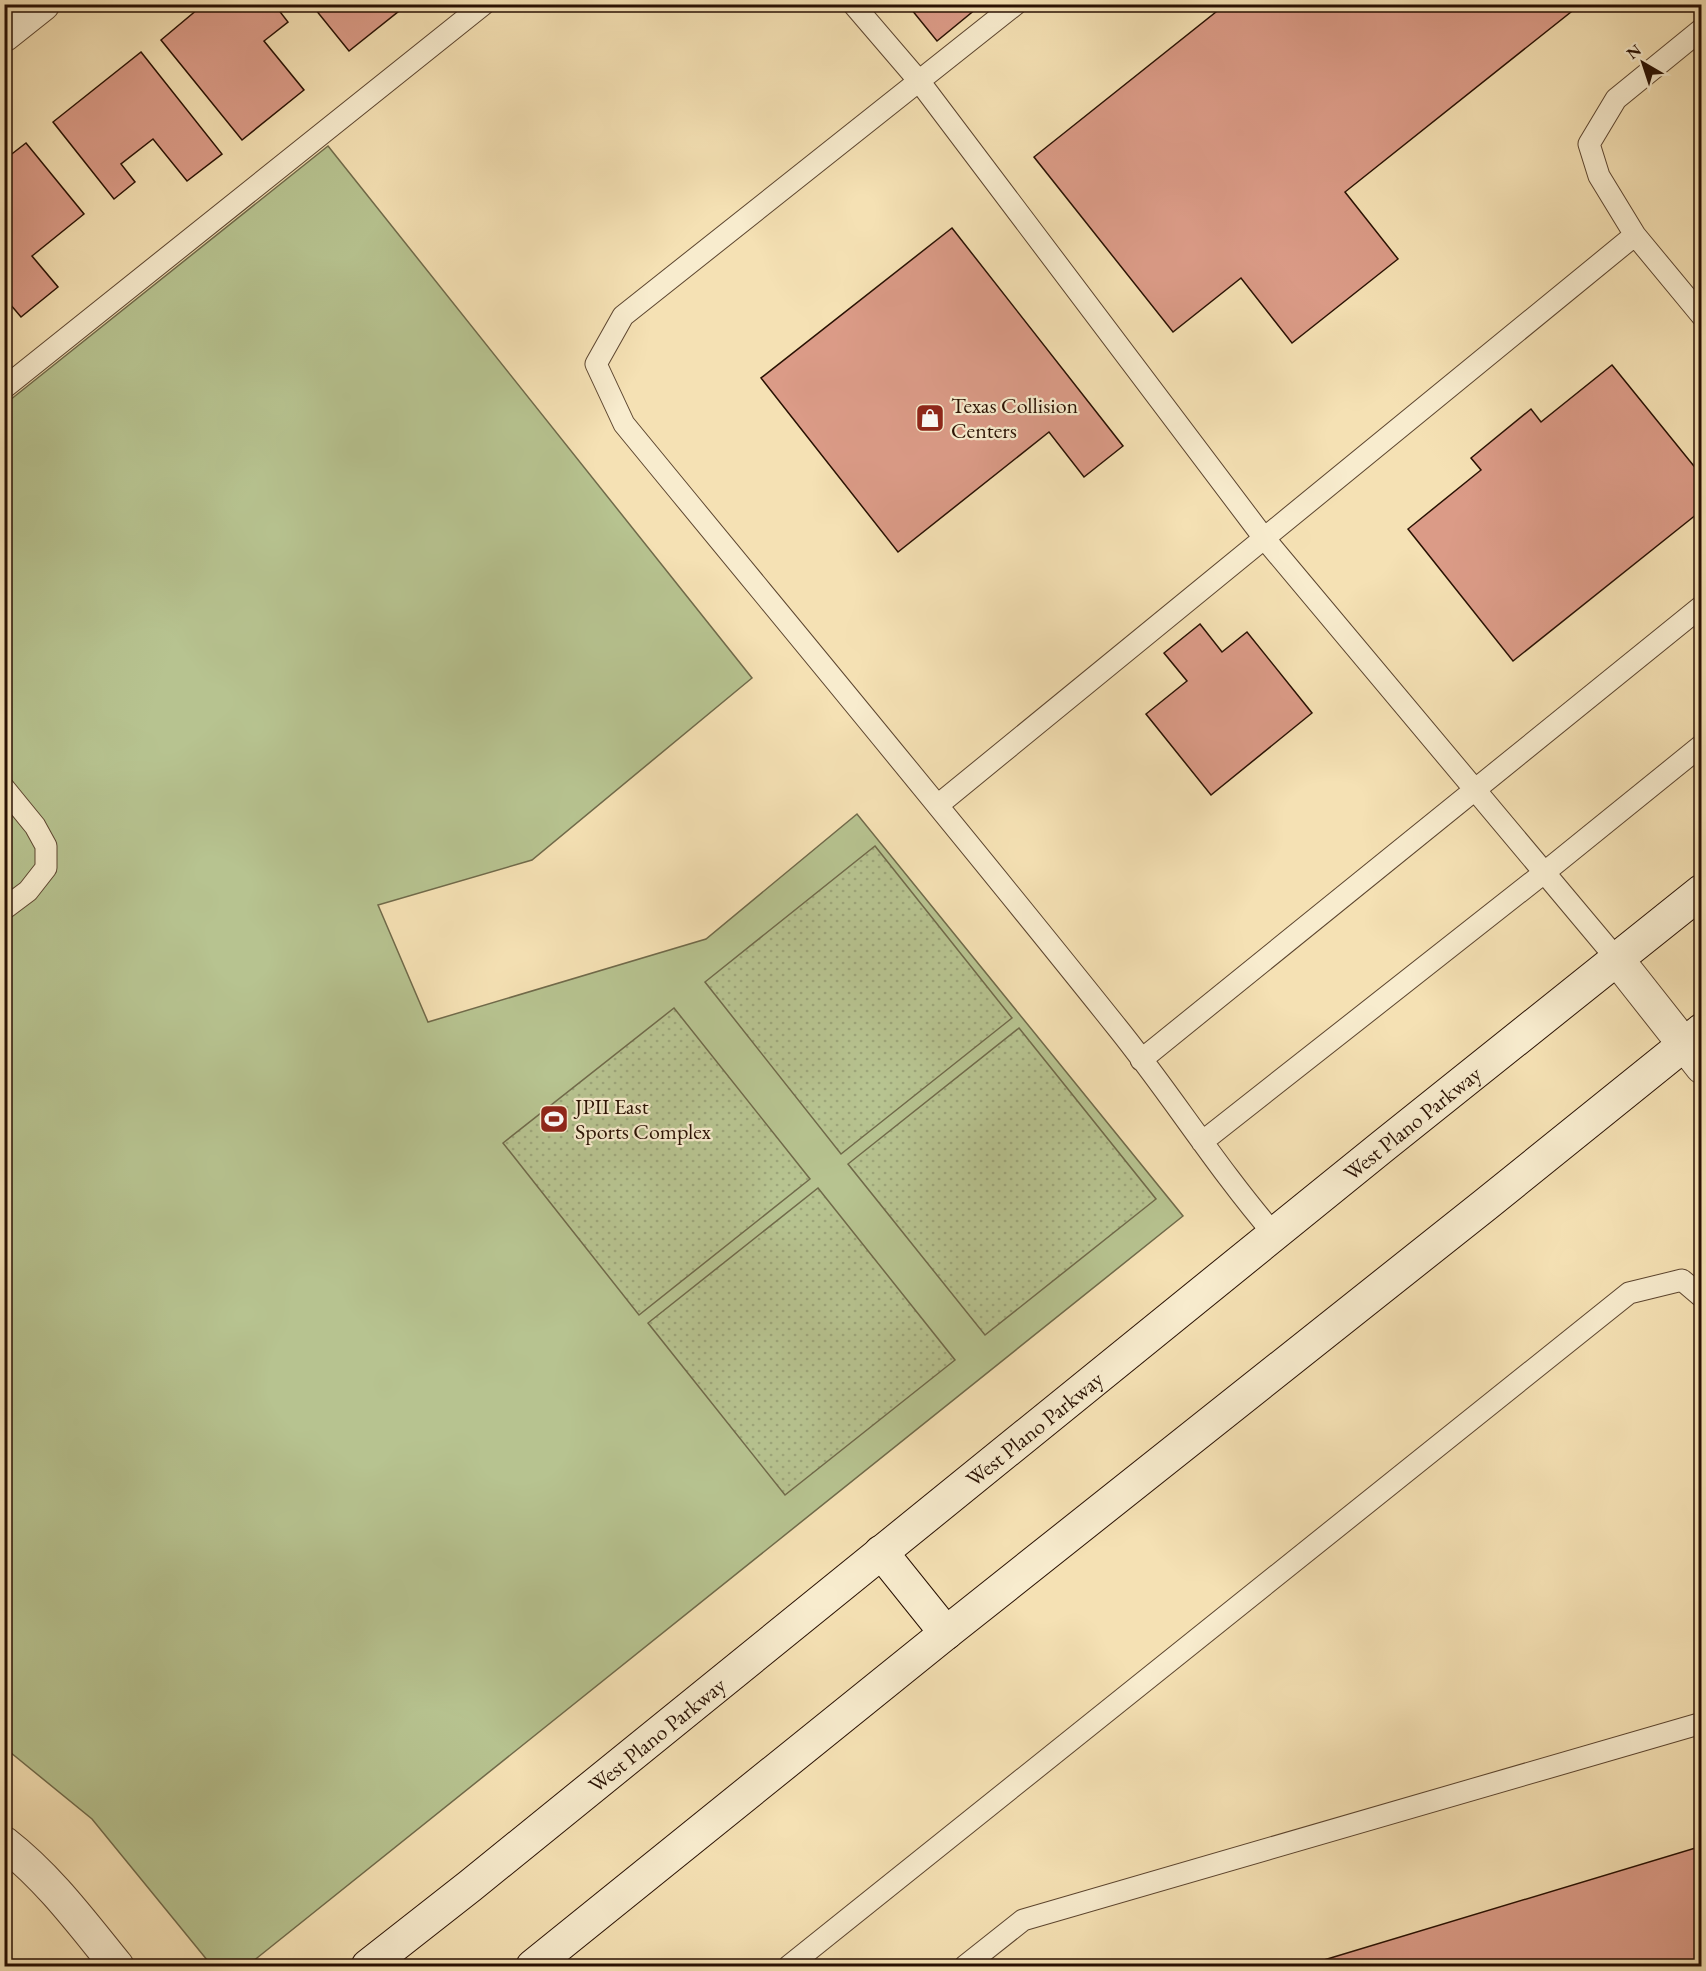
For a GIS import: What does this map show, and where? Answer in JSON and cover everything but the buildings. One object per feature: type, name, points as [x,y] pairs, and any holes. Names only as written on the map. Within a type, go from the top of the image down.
[{"type":"main road","points":[[4,35],[43,4]]},
{"type":"main road","name":"West Plano Parkway","points":[[368,1966],[1701,891]]},
{"type":"main road","points":[[532,1966],[946,1633],[1485,1205],[1696,1047],[1616,958]]},
{"type":"main road","points":[[881,1552],[946,1633]]},
{"type":"main road","points":[[4,1844],[20,1856],[58,1893],[117,1966]]},
{"type":"lane","points":[[4,388],[484,4]]},
{"type":"lane","points":[[853,4],[920,81],[1264,538],[1616,958]]},
{"type":"lane","points":[[1016,4],[623,316],[596,364],[624,424],[1119,1029],[1243,1198],[1274,1234]]},
{"type":"lane","points":[[1701,29],[1616,99],[1589,144],[1599,177],[1635,235],[1701,316]]},
{"type":"lane","points":[[938,805],[1635,235]]},
{"type":"lane","points":[[1142,1059],[1701,606]]},
{"type":"lane","points":[[1202,1142],[1545,872],[1701,745]]},
{"type":"lane","points":[[4,788],[35,826],[45,846],[46,868],[28,891],[4,909]]},
{"type":"lane","points":[[789,1966],[1629,1293],[1682,1280],[1701,1297]]},
{"type":"lane","points":[[965,1966],[1023,1920],[1701,1723]]},
{"type":"green space","name":"JPII East Sports Complex","points":[[328,146],[752,678],[532,860],[378,905],[428,1022],[706,939],[857,814],[1183,1216],[247,1966],[212,1966],[92,1819],[5,1748],[5,404]]},
{"type":"green space","points":[[875,846],[1012,1018],[841,1154],[705,982]]},
{"type":"green space","points":[[674,1008],[810,1179],[639,1315],[503,1143]]},
{"type":"green space","points":[[1019,1028],[1156,1199],[985,1335],[848,1164]]},
{"type":"green space","points":[[818,1188],[955,1360],[785,1495],[648,1323]]},
{"type":"place","name":"Texas Collision Centers","points":[[930,418]]},
{"type":"place","name":"JPII East Sports Complex","points":[[554,1119]]}]
